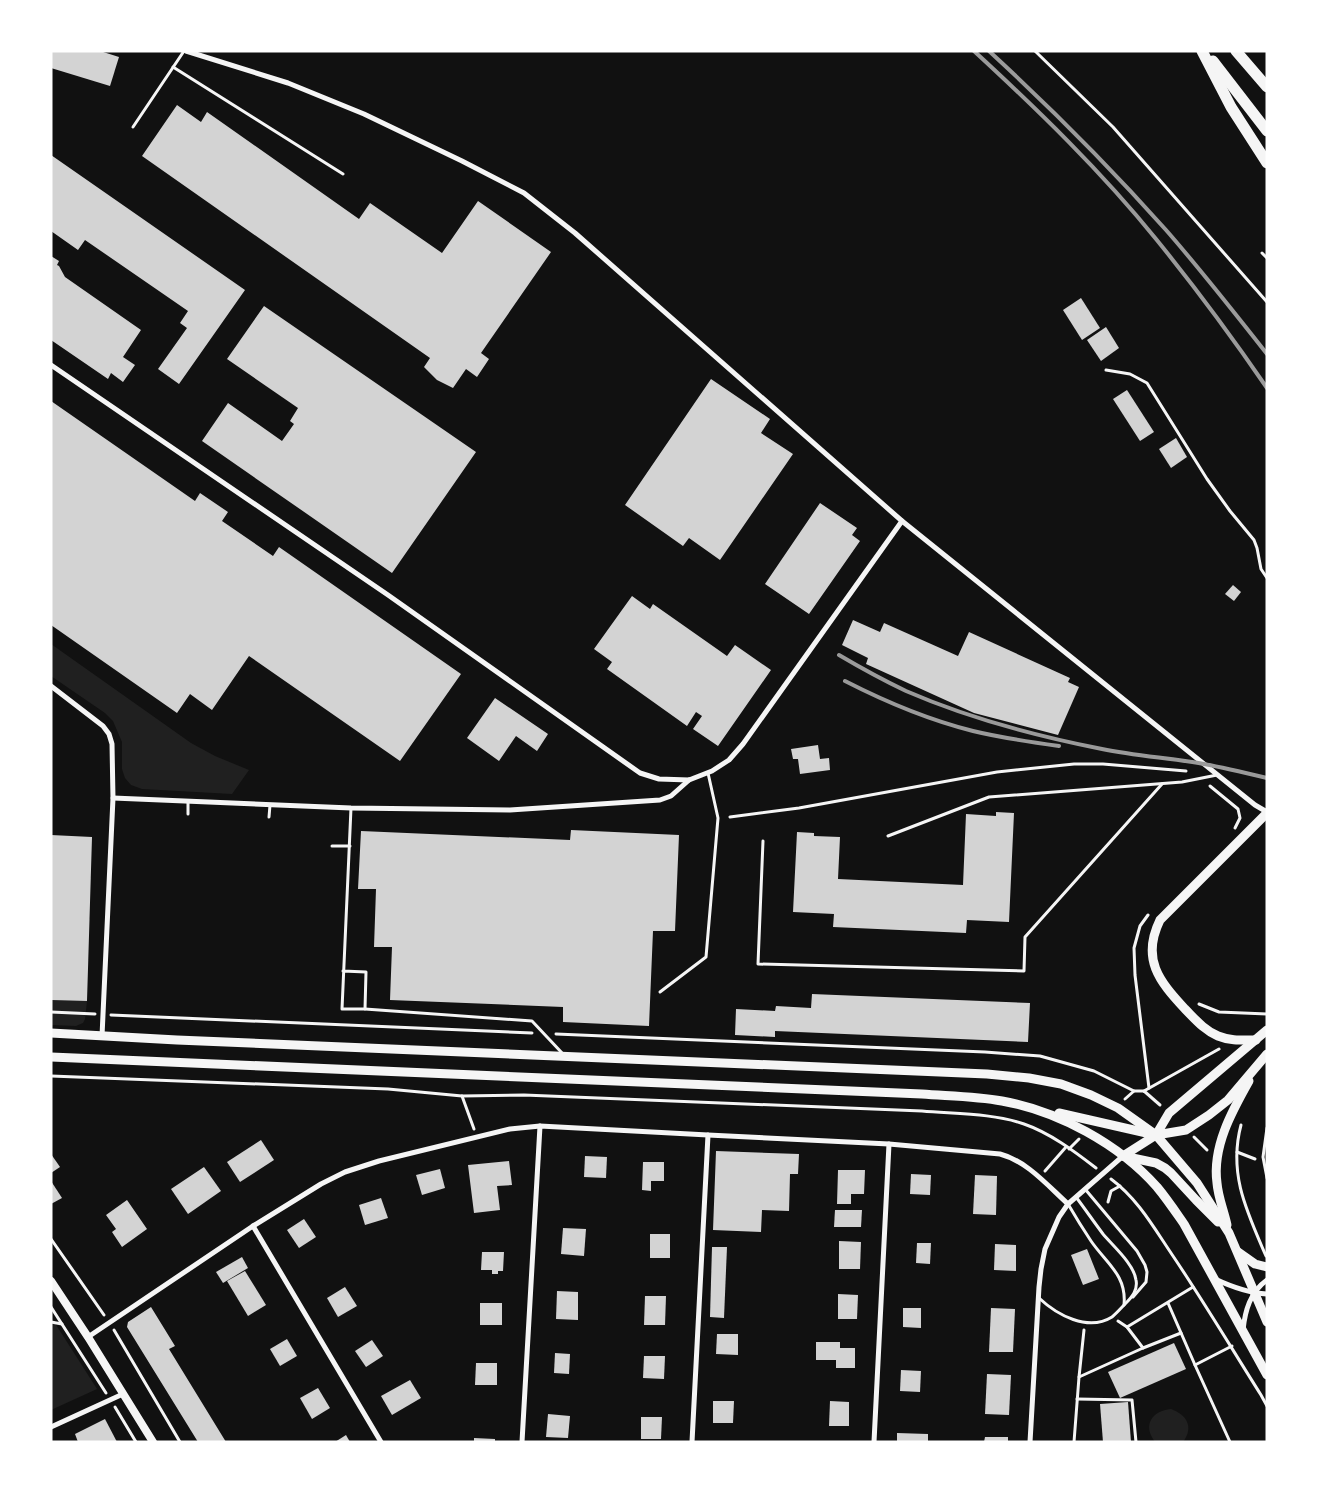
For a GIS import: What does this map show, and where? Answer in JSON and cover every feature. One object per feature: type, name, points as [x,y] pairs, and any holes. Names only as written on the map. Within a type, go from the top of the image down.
[{"type":"highway","points":[[1204,51],[1267,131]]},
{"type":"highway","points":[[1204,51],[1231,107],[1267,163]]},
{"type":"highway","points":[[1236,51],[1267,87]]},
{"type":"main road","points":[[1256,1040],[1231,1040],[1203,1027],[1167,989],[1155,968],[1152,958],[1153,938],[1160,920],[1267,813]]},
{"type":"main road","points":[[1123,1156],[1156,1135],[1168,1113],[1267,1030]]},
{"type":"main road","points":[[51,1033],[986,1074],[1029,1078],[1061,1084],[1116,1107],[1156,1135],[1197,1183],[1229,1233],[1267,1322]]},
{"type":"main road","points":[[51,1057],[978,1098],[1156,1135],[1186,1130],[1209,1115],[1228,1100],[1267,1054]]},
{"type":"main road","points":[[1229,1233],[1216,1183],[1218,1153],[1223,1134],[1232,1113],[1258,1065]]},
{"type":"main road","points":[[1023,1106],[1068,1122],[1123,1156],[1155,1186],[1184,1224],[1267,1375]]},
{"type":"main road","points":[[1123,1156],[1156,1163],[1165,1168],[1229,1233]]},
{"type":"main road","points":[[1237,1251],[1255,1264],[1267,1267]]},
{"type":"street","points":[[185,51],[288,83],[364,114],[462,160],[524,193],[576,233],[902,521],[1217,775],[1267,813]]},
{"type":"street","points":[[51,365],[388,595],[640,773],[659,779],[689,780]]},
{"type":"street","points":[[113,798],[351,808],[510,810],[653,801],[671,796],[689,780],[729,760],[743,744],[902,521]]},
{"type":"street","points":[[51,686],[103,726],[109,734],[112,744],[113,798],[102,1036]]},
{"type":"street","points":[[522,1442],[540,1126]]},
{"type":"street","points":[[88,1337],[253,1226],[321,1184],[345,1172],[379,1160],[510,1129],[540,1126],[889,1144],[1000,1154],[1022,1164],[1068,1204]]},
{"type":"street","points":[[692,1442],[708,1135]]},
{"type":"street","points":[[874,1442],[889,1144]]},
{"type":"street","points":[[1030,1442],[1038,1298],[1045,1249],[1059,1217],[1068,1204],[1123,1156]]},
{"type":"street","points":[[253,1226],[381,1442]]},
{"type":"street","points":[[1215,1279],[1236,1288],[1267,1294]]},
{"type":"street","points":[[1245,1335],[1244,1317],[1248,1304],[1267,1280]]},
{"type":"street","points":[[51,1281],[153,1442]]},
{"type":"street","points":[[51,1427],[123,1394]]},
{"type":"lane","points":[[133,127],[185,51]]},
{"type":"lane","points":[[173,67],[343,174]]},
{"type":"lane","points":[[1262,253],[1267,258]]},
{"type":"lane","points":[[1106,370],[1130,374],[1147,383],[1207,479],[1254,540],[1261,569],[1267,578]]},
{"type":"lane","points":[[660,992],[706,957],[718,818],[708,772]]},
{"type":"lane","points":[[888,836],[989,797],[1162,784],[1217,775]]},
{"type":"lane","points":[[762,841],[758,964],[1024,971],[1025,937],[1162,784]]},
{"type":"lane","points":[[188,801],[188,814]]},
{"type":"lane","points":[[269,817],[270,805]]},
{"type":"lane","points":[[351,808],[342,1009],[532,1020],[565,1056]]},
{"type":"lane","points":[[332,846],[350,846]]},
{"type":"lane","points":[[343,971],[366,972],[365,1009]]},
{"type":"lane","points":[[1267,1128],[1263,1157],[1267,1178]]},
{"type":"lane","points":[[1038,1298],[1046,1305],[1076,1320],[1086,1322],[1103,1321],[1112,1317],[1124,1306],[1143,1287],[1147,1278],[1145,1265],[1137,1251],[1085,1189]]},
{"type":"lane","points":[[1076,1197],[1134,1273],[1136,1288],[1124,1306]]},
{"type":"lane","points":[[1068,1204],[1091,1242],[1121,1280],[1125,1295],[1124,1306]]},
{"type":"path","points":[[1035,51],[1113,127],[1267,302]]},
{"type":"path","points":[[730,817],[799,808],[997,772],[1074,764],[1103,764],[1190,771],[1238,809]]},
{"type":"path","points":[[1193,1000],[1200,1005],[1219,1012],[1267,1015]]},
{"type":"path","points":[[51,1012],[174,1019],[1040,1056],[1094,1071],[1134,1091],[1149,1088],[1214,1052],[1231,1040]]},
{"type":"path","points":[[1259,1020],[1267,1015]]},
{"type":"path","points":[[51,1074],[63,1075]]},
{"type":"path","points":[[462,1096],[476,1137]]},
{"type":"path","points":[[1243,1120],[1237,1144],[1236,1162],[1238,1176],[1246,1208],[1267,1259]]},
{"type":"path","points":[[1039,1178],[1066,1146]]},
{"type":"path","points":[[1109,1206],[1108,1199],[1111,1191],[1120,1186]]},
{"type":"path","points":[[51,1239],[109,1323],[180,1442]]},
{"type":"path","points":[[1260,1244],[1267,1244]]},
{"type":"path","points":[[1143,1348],[1127,1327],[1193,1287]]},
{"type":"path","points":[[1168,1303],[1194,1365],[1230,1442]]},
{"type":"path","points":[[51,1307],[136,1442]]},
{"type":"path","points":[[51,1322],[62,1324]]},
{"type":"path","points":[[1074,1442],[1078,1377],[1086,1322]]},
{"type":"path","points":[[1078,1377],[1181,1333]]},
{"type":"path","points":[[1194,1365],[1245,1335]]},
{"type":"path","points":[[1077,1399],[1132,1400],[1136,1442]]},
{"type":"shaded area","points":[[51,644],[191,743],[215,756],[249,770],[232,794],[142,789],[131,785],[125,778],[122,769],[122,742],[113,721],[105,713],[51,676]]},
{"type":"shaded area","points":[[51,1000],[87,1001],[83,1023],[76,1026],[51,1025]]},
{"type":"shaded area","points":[[51,1317],[97,1389],[51,1410]]},
{"type":"shaded area","points":[[1171,1409],[1185,1418],[1188,1427],[1186,1437],[1183,1442],[1155,1442],[1149,1430],[1151,1420],[1164,1410]]},
{"type":"building","points":[[51,51],[100,51],[119,57],[110,86],[51,68]]},
{"type":"building","points":[[177,105],[201,122],[207,112],[359,219],[370,203],[442,253],[478,201],[551,252],[481,353],[489,359],[477,377],[466,369],[453,388],[437,380],[424,367],[430,358],[142,156]]},
{"type":"building","points":[[51,155],[245,290],[179,384],[158,369],[187,328],[180,323],[188,311],[85,240],[78,250],[51,231]]},
{"type":"building","points":[[51,256],[59,261],[57,265],[65,277],[141,330],[123,357],[135,365],[123,382],[111,373],[108,379],[51,340]]},
{"type":"building","points":[[1081,298],[1100,328],[1082,340],[1063,310]]},
{"type":"building","points":[[264,306],[476,452],[392,573],[202,441],[228,403],[282,441],[294,424],[290,421],[298,408],[227,359]]},
{"type":"building","points":[[1106,327],[1119,348],[1101,361],[1087,340]]},
{"type":"building","points":[[711,379],[770,419],[761,433],[793,454],[720,560],[689,538],[683,546],[625,505]]},
{"type":"building","points":[[1127,390],[1154,432],[1140,441],[1113,399]]},
{"type":"building","points":[[51,401],[195,501],[200,493],[228,512],[222,521],[273,556],[279,547],[461,674],[400,761],[249,656],[212,710],[190,694],[177,713],[51,625]]},
{"type":"building","points":[[1176,438],[1187,457],[1171,468],[1159,449]]},
{"type":"building","points":[[820,503],[857,528],[852,535],[860,541],[809,614],[765,584]]},
{"type":"building","points":[[1233,585],[1241,592],[1234,601],[1225,594]]},
{"type":"building","points":[[632,596],[650,609],[653,604],[727,656],[735,645],[771,670],[718,746],[693,729],[702,716],[696,712],[687,726],[607,669],[612,662],[594,649]]},
{"type":"building","points":[[853,620],[880,632],[884,623],[958,656],[969,632],[1070,678],[1068,682],[1079,687],[1058,735],[974,713],[866,664],[868,658],[842,645]]},
{"type":"building","points":[[495,698],[548,734],[537,751],[516,736],[499,761],[467,738]]},
{"type":"building","points":[[818,745],[820,759],[829,758],[830,770],[800,774],[798,759],[793,759],[791,749]]},
{"type":"building","points":[[996,812],[1014,813],[1009,922],[967,920],[966,933],[833,927],[834,914],[793,912],[797,832],[814,833],[814,836],[840,837],[838,879],[963,885],[966,814],[996,816]]},
{"type":"building","points":[[571,830],[679,835],[675,931],[653,931],[649,1026],[563,1022],[563,1007],[390,1000],[392,947],[374,947],[376,889],[358,889],[361,831],[570,840]]},
{"type":"building","points":[[51,835],[92,837],[87,1001],[51,1000]]},
{"type":"building","points":[[812,994],[1030,1003],[1028,1042],[775,1031],[775,1037],[735,1035],[736,1009],[775,1011],[776,1006],[811,1008]]},
{"type":"building","points":[[261,1140],[274,1160],[240,1182],[227,1162]]},
{"type":"building","points":[[716,1151],[799,1154],[798,1174],[790,1174],[789,1211],[762,1210],[761,1232],[713,1230]]},
{"type":"building","points":[[51,1154],[60,1167],[51,1173]]},
{"type":"building","points":[[585,1156],[607,1157],[606,1178],[584,1177]]},
{"type":"building","points":[[509,1161],[512,1185],[497,1186],[500,1210],[474,1213],[468,1165]]},
{"type":"building","points":[[643,1162],[664,1162],[664,1181],[651,1181],[651,1191],[642,1190]]},
{"type":"building","points":[[204,1167],[221,1191],[188,1214],[171,1189]]},
{"type":"building","points":[[440,1169],[445,1188],[422,1195],[416,1175]]},
{"type":"building","points":[[838,1170],[865,1170],[864,1194],[851,1194],[851,1204],[837,1204]]},
{"type":"building","points":[[911,1174],[931,1175],[930,1195],[910,1194]]},
{"type":"building","points":[[975,1175],[997,1176],[996,1215],[973,1214]]},
{"type":"building","points":[[51,1181],[62,1198],[51,1204]]},
{"type":"building","points":[[381,1198],[388,1218],[365,1225],[359,1205]]},
{"type":"building","points":[[127,1200],[147,1229],[122,1247],[112,1232],[116,1229],[106,1215]]},
{"type":"building","points":[[835,1210],[862,1210],[861,1227],[834,1227]]},
{"type":"building","points":[[304,1219],[316,1237],[299,1248],[287,1230]]},
{"type":"building","points":[[563,1228],[586,1229],[584,1256],[561,1254]]},
{"type":"building","points":[[650,1234],[670,1234],[670,1258],[650,1258]]},
{"type":"building","points":[[839,1241],[861,1242],[860,1269],[839,1269]]},
{"type":"building","points":[[917,1243],[931,1243],[930,1264],[916,1263]]},
{"type":"building","points":[[995,1244],[1016,1245],[1016,1271],[994,1270]]},
{"type":"building","points":[[712,1247],[727,1247],[724,1318],[710,1317]]},
{"type":"building","points":[[1087,1249],[1099,1279],[1083,1285],[1071,1255]]},
{"type":"building","points":[[482,1252],[504,1252],[503,1271],[498,1271],[498,1274],[492,1274],[492,1270],[481,1270]]},
{"type":"building","points":[[242,1257],[248,1268],[223,1283],[216,1272]]},
{"type":"building","points":[[245,1271],[266,1305],[248,1316],[227,1281]]},
{"type":"building","points":[[345,1287],[357,1306],[338,1317],[327,1298]]},
{"type":"building","points":[[557,1291],[578,1292],[578,1320],[556,1319]]},
{"type":"building","points":[[838,1294],[858,1295],[857,1319],[838,1319]]},
{"type":"building","points":[[645,1296],[666,1296],[665,1325],[644,1325]]},
{"type":"building","points":[[480,1303],[502,1303],[502,1325],[480,1325]]},
{"type":"building","points":[[151,1307],[175,1346],[169,1349],[226,1442],[198,1442],[127,1327],[128,1322]]},
{"type":"building","points":[[903,1308],[921,1308],[921,1328],[903,1327]]},
{"type":"building","points":[[991,1308],[1015,1309],[1013,1352],[989,1352]]},
{"type":"building","points":[[717,1334],[738,1334],[738,1355],[716,1354]]},
{"type":"building","points":[[287,1339],[297,1356],[280,1366],[270,1349]]},
{"type":"building","points":[[372,1340],[383,1356],[366,1367],[355,1351]]},
{"type":"building","points":[[816,1342],[840,1342],[840,1348],[855,1348],[855,1368],[836,1368],[836,1360],[816,1360]]},
{"type":"building","points":[[1174,1343],[1186,1369],[1120,1398],[1108,1372]]},
{"type":"building","points":[[555,1353],[570,1354],[569,1374],[554,1373]]},
{"type":"building","points":[[644,1356],[665,1356],[664,1379],[643,1378]]},
{"type":"building","points":[[476,1363],[497,1363],[497,1385],[475,1385]]},
{"type":"building","points":[[901,1370],[921,1371],[920,1392],[900,1391]]},
{"type":"building","points":[[987,1374],[1011,1375],[1009,1415],[985,1414]]},
{"type":"building","points":[[410,1380],[421,1398],[392,1415],[381,1396]]},
{"type":"building","points":[[318,1388],[330,1408],[312,1419],[300,1398]]},
{"type":"building","points":[[713,1401],[734,1401],[733,1423],[713,1423]]},
{"type":"building","points":[[830,1401],[849,1402],[849,1426],[829,1426]]},
{"type":"building","points":[[1128,1402],[1131,1442],[1103,1442],[1100,1404]]},
{"type":"building","points":[[548,1414],[570,1416],[568,1438],[546,1437]]},
{"type":"building","points":[[641,1417],[662,1417],[661,1439],[641,1439]]},
{"type":"building","points":[[105,1419],[117,1442],[78,1442],[75,1434]]},
{"type":"building","points":[[897,1433],[928,1434],[928,1442],[897,1442]]},
{"type":"building","points":[[346,1435],[350,1442],[335,1442]]},
{"type":"building","points":[[985,1437],[1008,1437],[1008,1442],[984,1442]]},
{"type":"building","points":[[474,1438],[495,1439],[495,1442],[474,1442]]},
{"type":"railway","points":[[974,51],[1068,142],[1135,214],[1171,257],[1267,388]]},
{"type":"railway","points":[[989,51],[1080,138],[1123,183],[1192,260],[1267,354]]},
{"type":"railway","points":[[839,655],[906,691],[953,710],[1002,725],[1102,749],[1204,764],[1267,778]]},
{"type":"railway","points":[[845,681],[908,710],[940,722],[995,736],[1059,746]]}]
